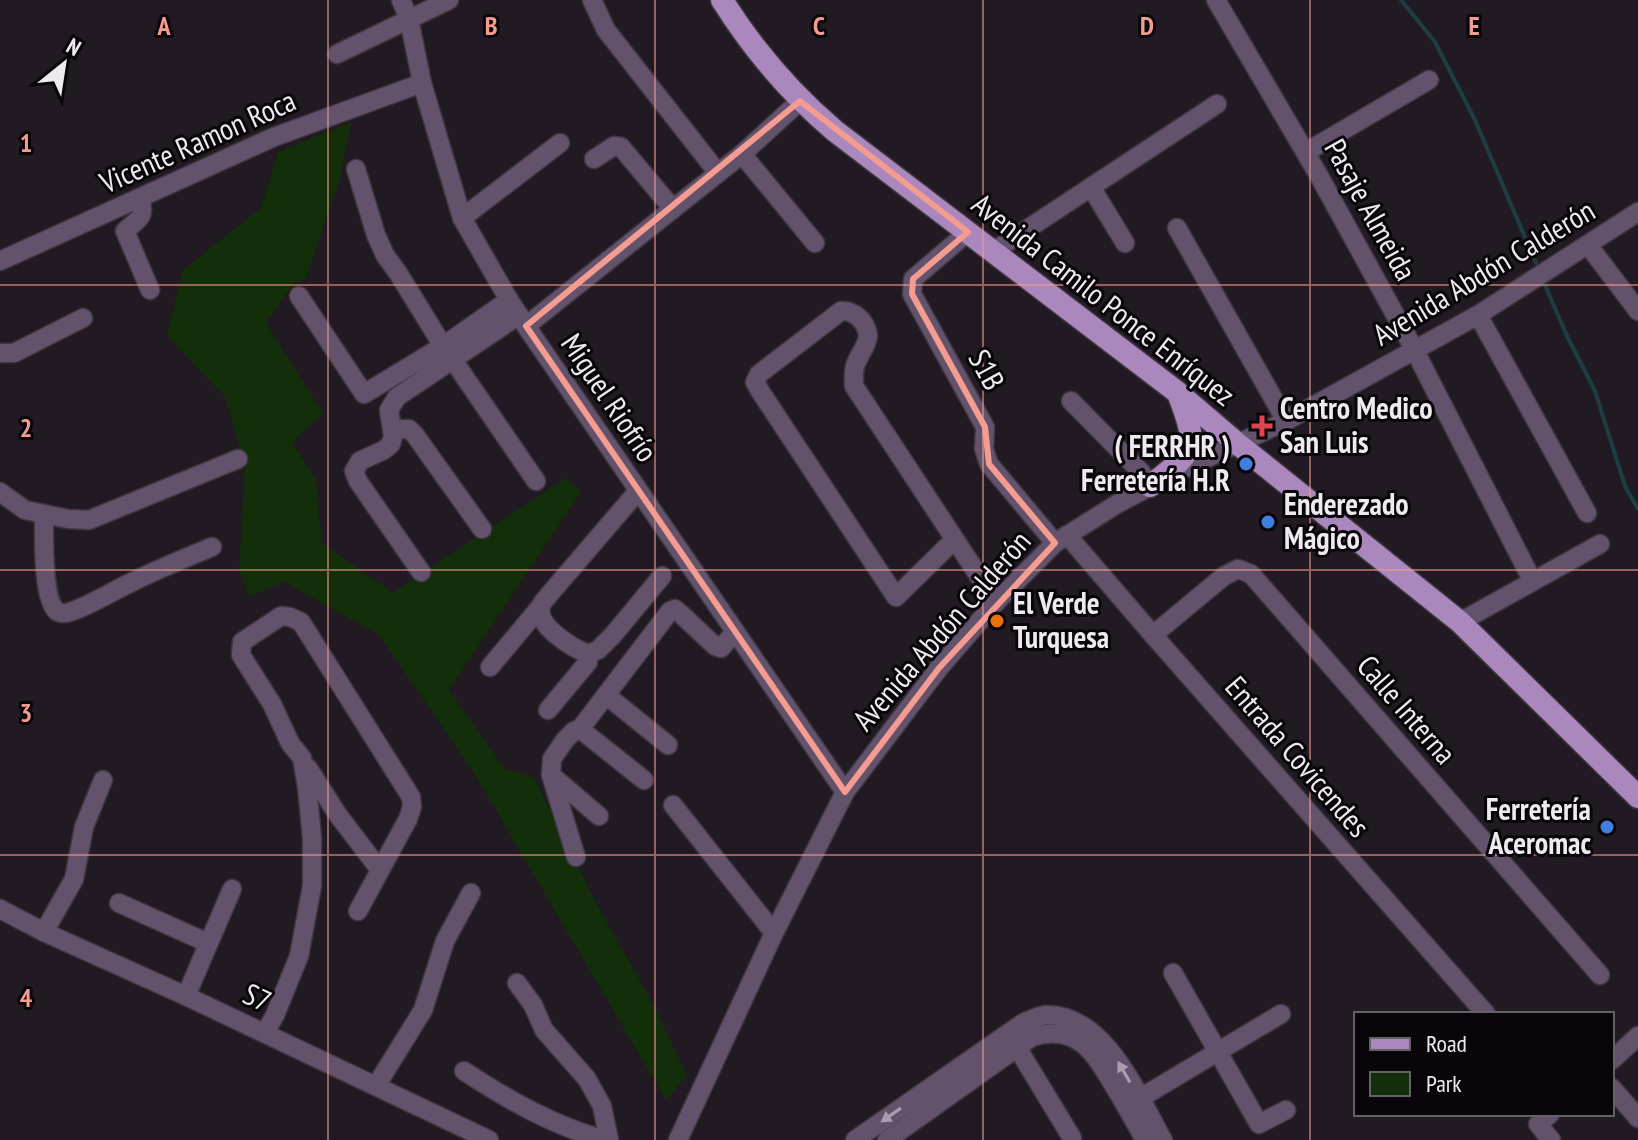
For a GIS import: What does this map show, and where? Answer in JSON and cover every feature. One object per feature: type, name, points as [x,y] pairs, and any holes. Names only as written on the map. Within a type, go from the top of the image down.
[{"type":"main road","name":"Avenida Camilo Ponce Enríquez","points":[[722,0],[767,64],[800,101],[1177,392],[1460,622],[1638,797]]},
{"type":"main road","points":[[1150,486],[1180,463],[1190,443],[1190,426],[1177,392]]},
{"type":"street","name":"Miguel Riofrío","points":[[401,0],[409,19],[422,83],[462,218],[518,314],[845,792]]},
{"type":"street","points":[[337,54],[449,0]]},
{"type":"street","points":[[592,0],[606,30],[718,173]]},
{"type":"street","name":"Pasaje Almeida","points":[[1216,0],[1306,152],[1414,349],[1532,580]]},
{"type":"street","points":[[1306,152],[1429,80]]},
{"type":"street","name":"Vicente Ramon Roca","points":[[0,262],[274,137],[422,83]]},
{"type":"street","points":[[299,296],[364,394],[518,314],[673,209],[742,154],[800,101]]},
{"type":"street","points":[[994,251],[1217,104]]},
{"type":"street","points":[[462,218],[560,143]]},
{"type":"street","points":[[594,159],[614,146],[621,147],[673,209]]},
{"type":"street","points":[[742,154],[815,243]]},
{"type":"street","points":[[356,169],[385,255],[536,481]]},
{"type":"street","points":[[1091,187],[1125,243]]},
{"type":"street","points":[[140,198],[143,214],[125,231],[150,290]]},
{"type":"street","name":"Avenida Abdón Calderón","points":[[678,1140],[774,933],[845,792],[939,668],[996,602],[1061,539],[1150,486],[1286,421],[1478,315],[1638,212]]},
{"type":"street","points":[[1177,228],[1286,421]]},
{"type":"street","name":"S1B","points":[[968,232],[913,279],[912,294],[985,427],[984,449],[989,464],[1061,539]]},
{"type":"street","points":[[1588,245],[1638,311]]},
{"type":"street","points":[[954,540],[896,597],[755,382],[759,374],[841,311],[857,314],[868,338],[856,365],[854,386],[996,602]]},
{"type":"street","points":[[1478,315],[1587,513]]},
{"type":"street","points":[[0,353],[14,353],[83,318]]},
{"type":"street","points":[[421,572],[354,471],[360,461],[391,444],[393,436],[389,410],[397,397],[448,353]]},
{"type":"street","points":[[1071,401],[1141,472],[1150,486]]},
{"type":"street","points":[[392,429],[409,429],[415,435],[482,529]]},
{"type":"street","points":[[0,492],[25,510],[89,520],[238,459]]},
{"type":"street","points":[[490,667],[638,491]]},
{"type":"street","points":[[44,515],[44,559],[49,594],[56,611],[62,613],[83,607],[134,580],[212,547]]},
{"type":"street","name":"Entrada Covicendes","points":[[1061,539],[1153,635],[1484,1012]]},
{"type":"street","points":[[1460,622],[1600,544]]},
{"type":"street","name":"Calle Interna","points":[[1153,635],[1224,576],[1238,569],[1251,574],[1600,975]]},
{"type":"street","points":[[541,606],[542,617],[551,630],[575,649],[588,654],[598,650],[613,635],[662,576]]},
{"type":"street","points":[[576,857],[551,775],[552,759],[565,740],[580,729],[670,611],[675,609],[721,648],[735,632]]},
{"type":"street","points":[[358,911],[408,819],[411,797],[301,622],[281,616],[242,642],[241,655],[272,704],[290,743],[338,815],[380,870]]},
{"type":"street","points":[[548,710],[588,662],[588,654]]},
{"type":"street","points":[[606,695],[668,745]]},
{"type":"street","points":[[580,729],[644,780]]},
{"type":"street","points":[[265,1033],[288,986],[302,945],[312,886],[310,824],[302,758]]},
{"type":"street","points":[[551,775],[599,816]]},
{"type":"street","points":[[44,932],[74,879],[84,827],[103,780]]},
{"type":"street","points":[[673,805],[774,933]]},
{"type":"street","points":[[310,824],[320,815],[338,815]]},
{"type":"street","points":[[186,996],[232,889]]},
{"type":"street","points":[[376,1086],[423,1010],[445,941],[471,893]]},
{"type":"street","points":[[119,903],[208,943]]},
{"type":"street","name":"S7","points":[[0,909],[489,1140]]},
{"type":"street","points":[[1173,973],[1259,1124],[1286,1110]]},
{"type":"street","points":[[464,1071],[549,1120],[607,1140],[602,1106],[587,1079],[544,1030],[533,1005],[517,983]]},
{"type":"street","points":[[1133,1102],[1281,1014]]},
{"type":"street","points":[[859,1139],[942,1090],[1013,1040],[1046,1032],[1070,1036],[1084,1043],[1133,1102],[1155,1139]]},
{"type":"street","points":[[1614,1058],[1638,1036]]},
{"type":"street","points":[[1013,1040],[1072,1138]]},
{"type":"street","points":[[887,1140],[942,1090]]},
{"type":"street","points":[[1614,1090],[1638,1118]]},
{"type":"street","points":[[1548,1116],[1538,1124],[1551,1140]]},
{"type":"highlighted area","points":[[800,101],[968,232],[913,279],[912,294],[985,427],[989,464],[1055,543],[939,668],[845,792],[526,326]]},
{"type":"green space","points":[[351,122],[339,182],[306,278],[293,284],[266,323],[323,413],[292,442],[316,480],[322,543],[393,593],[566,478],[581,492],[449,690],[504,768],[534,778],[598,907],[653,1004],[687,1076],[666,1100],[472,769],[379,635],[285,582],[248,596],[239,570],[245,465],[225,397],[167,336],[182,271],[261,208],[278,152]]},
{"type":"waterway","points":[[1401,0],[1435,42],[1475,120],[1536,263]]},
{"type":"waterway","points":[[1544,283],[1595,391],[1625,486],[1638,509]]},
{"type":"place","name":"Centro Medico San Luis","points":[[1262,426]]},
{"type":"place","name":"( FERRHR ) Ferretería H.R","points":[[1246,464]]},
{"type":"place","name":"Enderezado Mágico","points":[[1268,522]]},
{"type":"place","name":"El Verde Turquesa","points":[[997,621]]},
{"type":"place","name":"Ferretería Aceromac","points":[[1607,827]]}]
